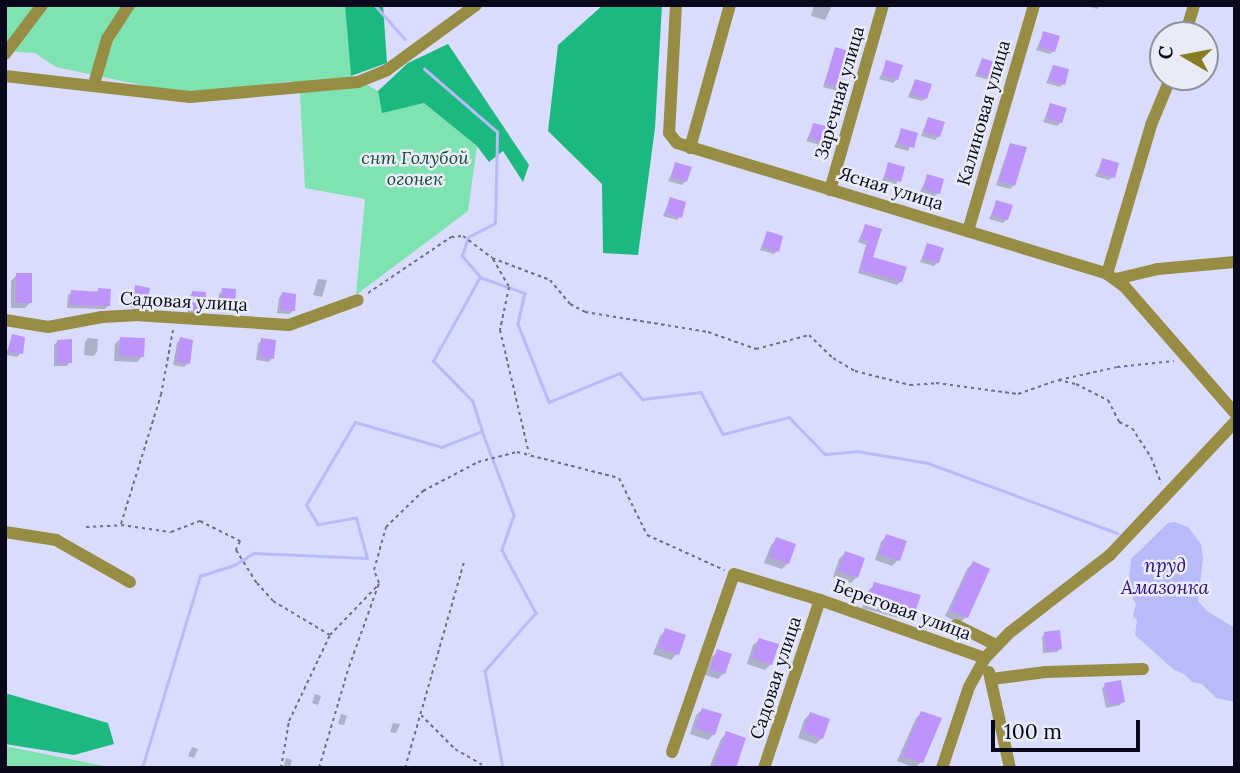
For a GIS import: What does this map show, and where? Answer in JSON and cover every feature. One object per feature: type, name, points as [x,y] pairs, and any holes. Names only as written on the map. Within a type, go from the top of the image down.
[{"type":"street","points":[[5,54],[42,5]]},
{"type":"street","points":[[94,84],[107,39],[129,5]]},
{"type":"street","points":[[5,76],[190,97],[358,82],[387,69],[476,5]]},
{"type":"street","name":"Ясная улица","points":[[676,5],[669,133],[677,143],[1111,277]]},
{"type":"street","points":[[690,148],[730,5]]},
{"type":"street","name":"Заречная улица","points":[[830,190],[883,5]]},
{"type":"street","name":"Калиновая улица","points":[[968,231],[1034,5]]},
{"type":"street","points":[[1111,277],[1151,125],[1165,91]]},
{"type":"street","points":[[1111,277],[1140,275],[1158,269],[1235,262]]},
{"type":"street","points":[[1135,298],[1134,289],[1140,275]]},
{"type":"street","points":[[1111,277],[1135,298],[1235,414]]},
{"type":"street","name":"Садовая улица","points":[[5,320],[48,327],[102,317],[135,315],[289,325],[358,300]]},
{"type":"street","points":[[1010,768],[992,679],[985,658],[996,645],[1101,562],[1163,501],[1235,422]]},
{"type":"street","points":[[5,532],[56,540],[130,582]]},
{"type":"street","points":[[672,752],[734,574]]},
{"type":"street","name":"Береговая улица","points":[[734,574],[820,600],[985,658],[969,687],[942,768]]},
{"type":"street","name":"Садовая улица","points":[[764,768],[820,600]]},
{"type":"street","points":[[956,625],[996,645]]},
{"type":"street","points":[[992,679],[1045,672],[1143,669]]},
{"type":"path","points":[[358,300],[451,237],[463,236],[492,258],[550,280],[570,304],[585,312],[708,332],[756,349],[809,335],[833,358],[855,371],[911,385],[936,383],[1018,394],[1058,380],[1117,367],[1186,359]]},
{"type":"path","points":[[492,258],[509,287],[499,330],[529,456]]},
{"type":"path","points":[[121,525],[160,395],[175,319]]},
{"type":"path","points":[[1058,380],[1076,384],[1108,400],[1119,422],[1132,428],[1151,457],[1161,482],[1163,501]]},
{"type":"path","points":[[319,768],[349,667],[379,583],[374,569],[386,527],[423,491],[478,462],[517,452],[618,478],[647,535],[734,574]]},
{"type":"path","points":[[86,527],[121,525],[171,533],[200,521],[240,541],[236,551],[273,601],[330,635]]},
{"type":"path","points":[[405,768],[464,562]]},
{"type":"path","points":[[281,768],[289,721],[330,635],[379,583]]},
{"type":"path","points":[[420,715],[455,749],[488,768]]},
{"type":"green space","name":"снт Голубой огонек","points":[[5,5],[345,5],[351,76],[378,91],[382,112],[424,103],[477,146],[468,211],[356,295],[365,199],[305,188],[300,94],[291,81],[188,95],[56,67],[35,53],[5,51]]},
{"type":"green space","points":[[345,5],[383,5],[387,63],[351,76]]},
{"type":"green space","points":[[603,5],[662,5],[655,128],[638,255],[603,253],[602,184],[548,131],[558,45]]},
{"type":"green space","points":[[448,44],[529,165],[523,182],[503,151],[489,162],[477,146],[424,103],[382,113],[378,91],[408,63]]},
{"type":"green space","points":[[5,693],[108,723],[114,744],[74,755],[5,744]]},
{"type":"green space","points":[[5,746],[69,759],[114,768],[5,768]]},
{"type":"water","name":"пруд Амазонка","points":[[1174,522],[1188,527],[1201,544],[1203,559],[1198,601],[1207,611],[1235,628],[1235,702],[1216,698],[1202,684],[1192,682],[1184,674],[1174,670],[1135,635],[1137,620],[1133,616],[1136,604],[1128,589],[1131,559],[1168,523]]},
{"type":"building","points":[[1043,31],[1060,36],[1055,52],[1039,47]]},
{"type":"building","points":[[835,47],[852,52],[842,88],[825,83]]},
{"type":"building","points":[[982,58],[998,63],[994,78],[977,73]]},
{"type":"building","points":[[886,60],[903,65],[898,80],[882,75]]},
{"type":"building","points":[[1053,65],[1069,69],[1065,85],[1048,80]]},
{"type":"building","points":[[915,79],[932,84],[927,99],[911,94]]},
{"type":"building","points":[[1050,103],[1067,108],[1062,123],[1046,118]]},
{"type":"building","points":[[928,117],[945,122],[940,137],[923,132]]},
{"type":"building","points":[[813,123],[830,127],[825,143],[809,138]]},
{"type":"building","points":[[901,128],[918,133],[914,148],[897,143]]},
{"type":"building","points":[[1010,143],[1027,147],[1015,186],[999,181]]},
{"type":"building","points":[[1102,158],[1119,163],[1115,178],[1098,173]]},
{"type":"building","points":[[675,162],[692,167],[687,182],[671,177]]},
{"type":"building","points":[[888,162],[905,167],[901,182],[884,177]]},
{"type":"building","points":[[927,174],[944,179],[940,194],[923,189]]},
{"type":"building","points":[[670,197],[686,202],[682,218],[665,213]]},
{"type":"building","points":[[996,200],[1013,205],[1008,220],[992,215]]},
{"type":"building","points":[[865,224],[882,229],[873,257],[907,267],[902,282],[860,270],[868,241],[860,239]]},
{"type":"building","points":[[767,231],[783,236],[779,252],[762,247]]},
{"type":"building","points":[[927,243],[944,248],[939,263],[922,258]]},
{"type":"building","points":[[16,273],[32,273],[32,303],[16,303]]},
{"type":"building","points":[[135,285],[150,288],[147,306],[132,304]]},
{"type":"building","points":[[98,288],[111,289],[110,306],[70,305],[71,290],[98,292]]},
{"type":"building","points":[[222,288],[236,289],[235,310],[221,309]]},
{"type":"building","points":[[192,291],[206,292],[206,310],[191,310]]},
{"type":"building","points":[[282,292],[296,294],[295,311],[280,310]]},
{"type":"building","points":[[12,334],[25,337],[23,354],[8,352]]},
{"type":"building","points":[[120,337],[145,338],[144,357],[119,356]]},
{"type":"building","points":[[180,337],[193,340],[190,364],[176,361]]},
{"type":"building","points":[[261,338],[276,340],[274,359],[259,357]]},
{"type":"building","points":[[72,339],[72,363],[57,364],[57,340]]},
{"type":"building","points":[[886,534],[907,541],[900,561],[879,554]]},
{"type":"building","points":[[776,537],[796,544],[789,564],[769,557]]},
{"type":"building","points":[[845,551],[865,558],[858,578],[838,571]]},
{"type":"building","points":[[973,561],[990,569],[968,618],[950,610]]},
{"type":"building","points":[[874,582],[921,595],[914,615],[867,603]]},
{"type":"building","points":[[665,628],[686,635],[679,655],[658,648]]},
{"type":"building","points":[[1060,630],[1062,649],[1046,651],[1044,632]]},
{"type":"building","points":[[759,638],[779,644],[772,665],[752,658]]},
{"type":"building","points":[[717,649],[732,654],[725,674],[710,669]]},
{"type":"building","points":[[1121,680],[1125,702],[1109,705],[1104,683]]},
{"type":"building","points":[[702,708],[722,714],[715,735],[695,728]]},
{"type":"building","points":[[921,711],[942,718],[923,763],[902,756]]},
{"type":"building","points":[[810,712],[830,719],[823,739],[803,732]]},
{"type":"building","points":[[726,731],[746,738],[736,768],[713,768]]},
{"type":"waterway","points":[[375,5],[405,39]]},
{"type":"waterway","points":[[142,768],[200,576],[234,565],[254,553],[367,558],[356,518],[318,525],[306,505],[355,422],[442,447],[482,431],[472,401],[433,361],[480,277],[462,256],[468,237],[495,223],[497,132],[424,69]]},
{"type":"waterway","points":[[480,277],[525,293],[518,324],[549,402],[620,373],[643,399],[701,392],[723,434],[789,417],[825,454],[857,451],[928,463],[1117,533]]},
{"type":"waterway","points":[[482,431],[514,515],[502,550],[536,613],[485,671],[503,768]]}]
